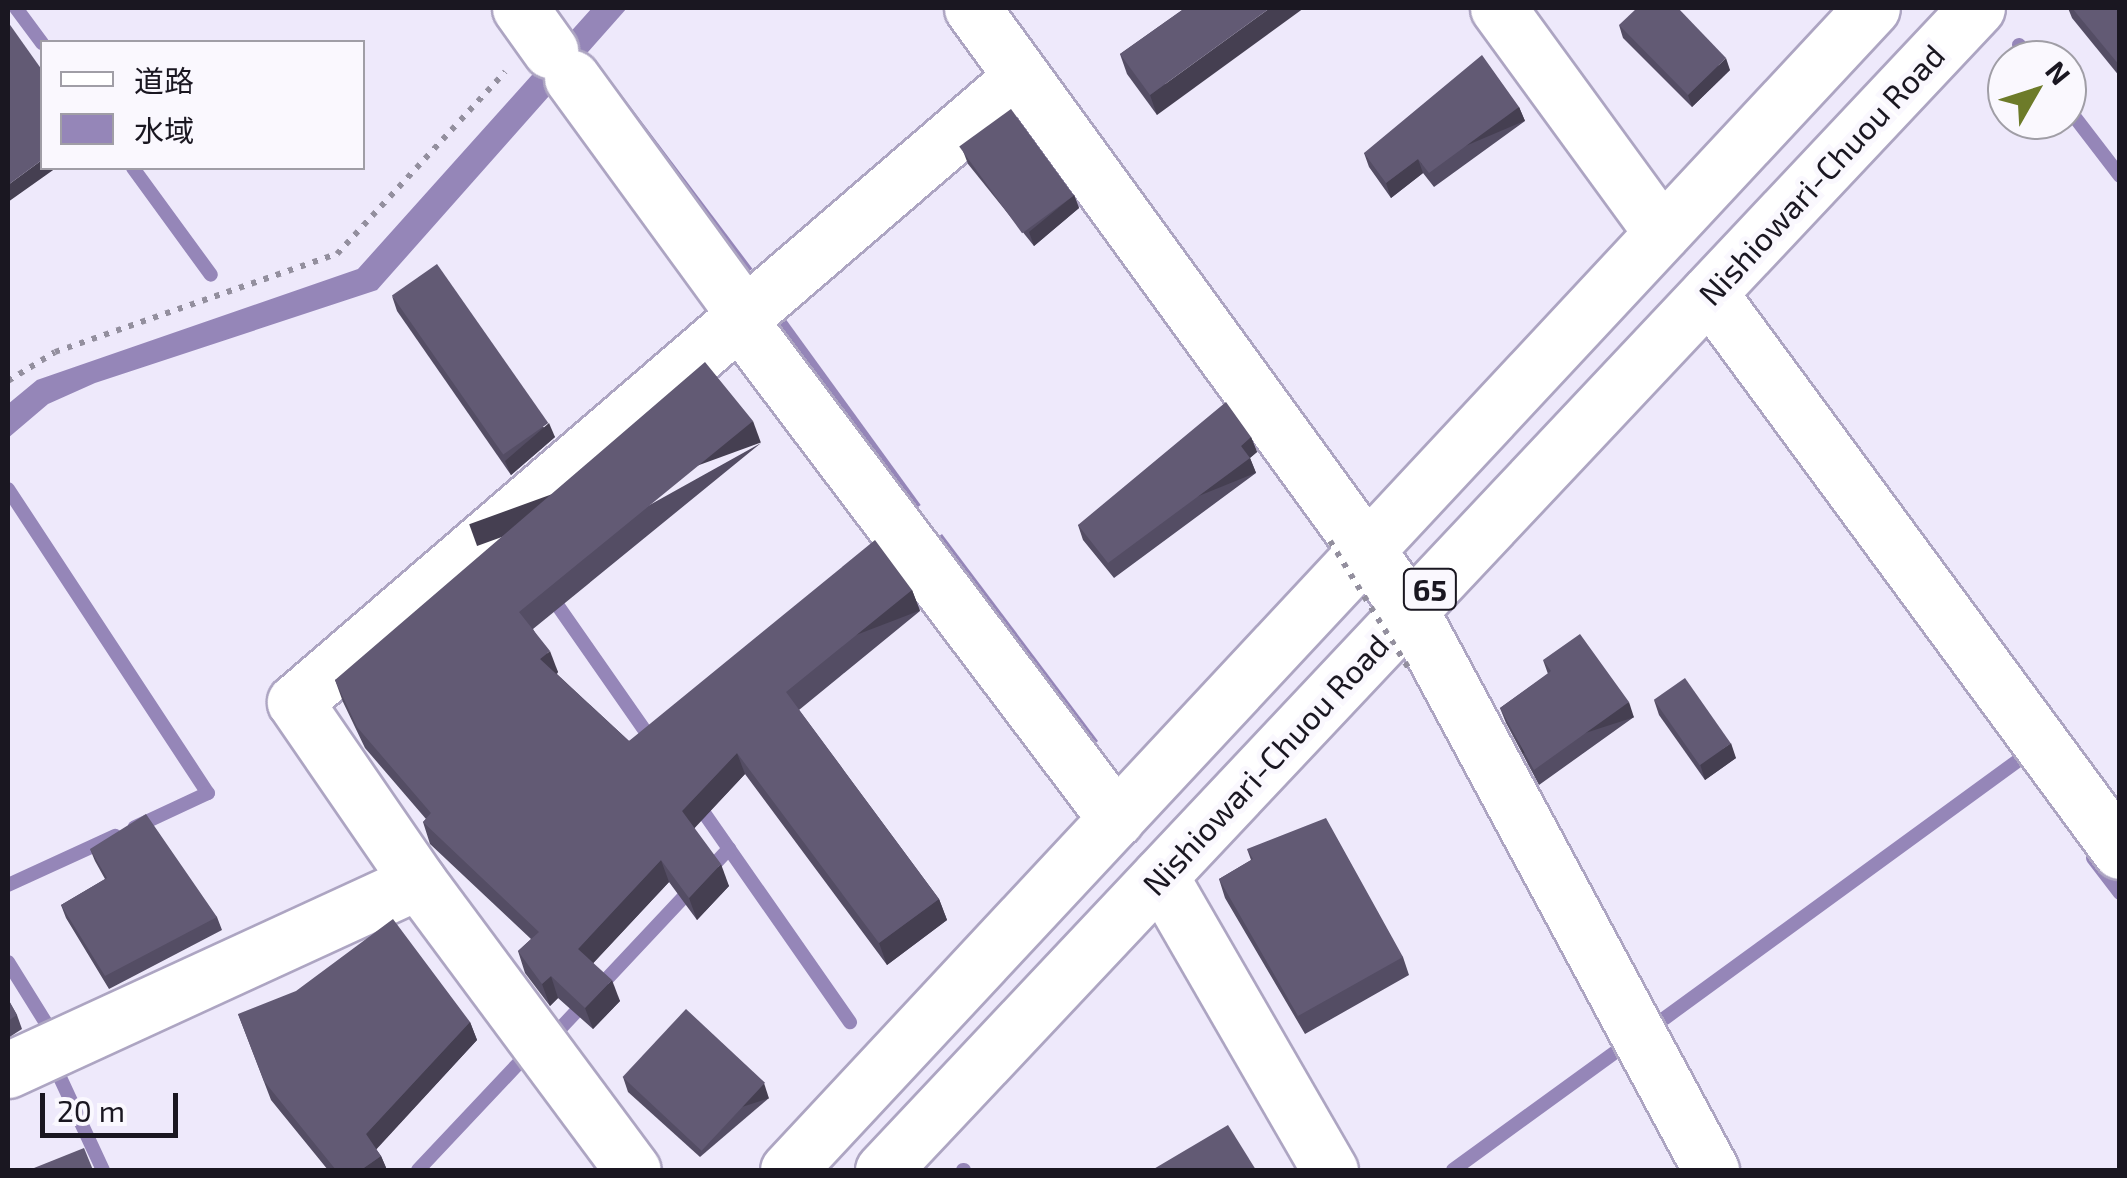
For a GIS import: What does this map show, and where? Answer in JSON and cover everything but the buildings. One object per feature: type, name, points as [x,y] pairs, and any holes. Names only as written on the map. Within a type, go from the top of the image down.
[{"type":"street","points":[[972,8],[1347,546],[1410,610],[1711,1170]]},
{"type":"street","points":[[1498,8],[1662,233]]},
{"type":"street","name":"65","points":[[788,1170],[1116,819],[1347,546],[1662,233],[1872,8]]},
{"type":"street","name":"Nishiowari-Chuou Road","points":[[882,1170],[1977,8]]},
{"type":"street","points":[[549,35],[741,316],[1116,819]]},
{"type":"street","points":[[634,1170],[418,882],[295,702],[1021,77]]},
{"type":"street","points":[[1709,293],[2120,852]]},
{"type":"street","points":[[1160,876],[1330,1170]]},
{"type":"street","points":[[8,1070],[418,882]]},
{"type":"path","points":[[8,382],[55,352],[348,247],[549,35]]},
{"type":"path","points":[[1347,546],[1411,672]]},
{"type":"water","points":[[592,8],[627,8],[377,290],[95,383],[48,404],[8,438],[8,404],[37,380],[358,269]]},
{"type":"water","points":[[611,81],[752,269],[741,277],[600,89]]},
{"type":"water","points":[[782,314],[921,505],[909,513],[771,322]]},
{"type":"water","points":[[942,534],[1098,741],[1087,751],[933,541]]},
{"type":"waterway","points":[[16,8],[40,40]]},
{"type":"waterway","points":[[2087,133],[2120,176]]},
{"type":"waterway","points":[[134,170],[211,275]]},
{"type":"waterway","points":[[8,489],[208,793],[135,827]]},
{"type":"waterway","points":[[551,596],[653,742]]},
{"type":"waterway","points":[[1665,1018],[2020,759]]},
{"type":"waterway","points":[[695,800],[850,1022]]},
{"type":"waterway","points":[[8,885],[115,836]]},
{"type":"waterway","points":[[556,1033],[729,849]]},
{"type":"waterway","points":[[2093,858],[2120,893]]},
{"type":"waterway","points":[[8,962],[51,1031]]},
{"type":"waterway","points":[[1453,1170],[1618,1050]]},
{"type":"waterway","points":[[418,1170],[519,1063]]},
{"type":"waterway","points":[[57,1071],[103,1170]]}]
